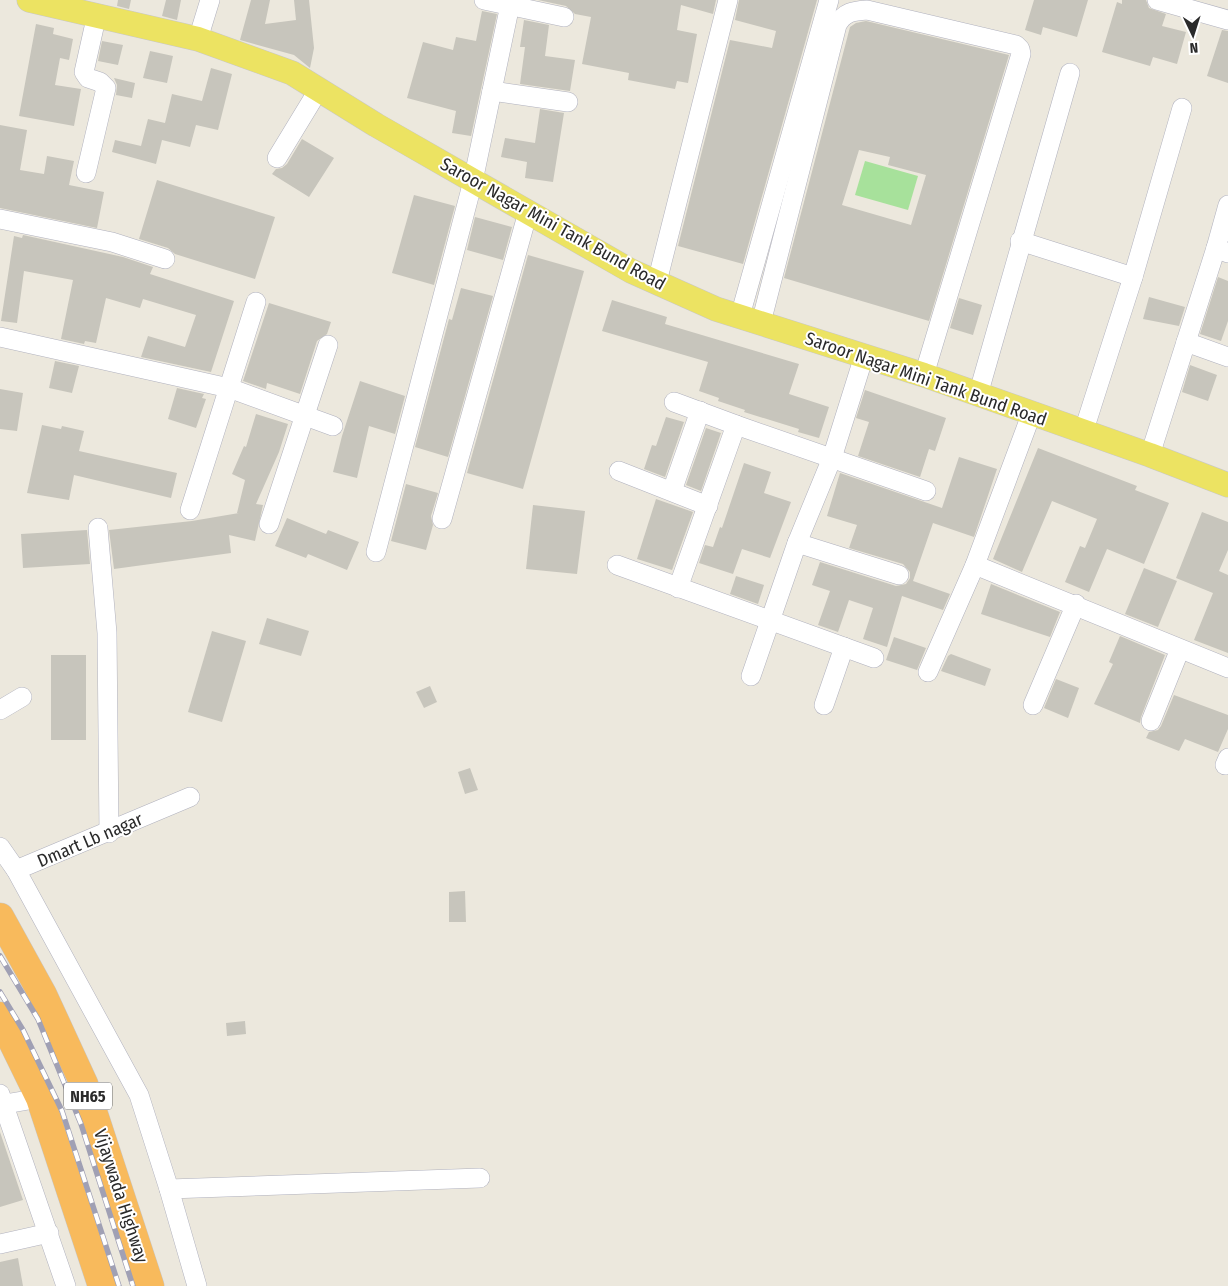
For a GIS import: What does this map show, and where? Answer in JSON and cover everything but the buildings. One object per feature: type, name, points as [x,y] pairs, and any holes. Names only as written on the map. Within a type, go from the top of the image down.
[{"type":"highway","name":"Vijaywada Highway","points":[[0,917],[43,995],[84,1084],[150,1286]]},
{"type":"highway","name":"NH65","points":[[0,1016],[40,1098],[102,1286]]},
{"type":"main road","name":"Saroor Nagar Mini Tank Bund Road","points":[[29,0],[97,14],[198,39],[292,73],[473,181],[631,271],[716,309],[924,376],[1031,415],[1150,455],[1228,485]]},
{"type":"street","points":[[198,39],[210,0]]},
{"type":"street","points":[[484,0],[510,2],[564,18]]},
{"type":"street","points":[[657,282],[728,0]]},
{"type":"street","points":[[751,320],[829,0]]},
{"type":"street","points":[[1157,0],[1228,20]]},
{"type":"street","points":[[376,552],[473,181],[510,2]]},
{"type":"street","points":[[751,320],[837,25],[842,17],[851,11],[867,10],[1016,45],[1020,49],[1020,54],[924,376]]},
{"type":"street","points":[[86,173],[106,88],[100,82],[88,78],[84,72],[97,14]]},
{"type":"street","points":[[978,395],[1020,241],[1070,73]]},
{"type":"street","points":[[277,158],[319,89]]},
{"type":"street","points":[[492,91],[568,102]]},
{"type":"street","points":[[1083,433],[1133,277],[1182,108]]},
{"type":"street","points":[[1150,455],[1186,342],[1222,251],[1228,205]]},
{"type":"street","points":[[442,519],[528,212]]},
{"type":"street","points":[[0,219],[112,242],[165,259]]},
{"type":"street","points":[[1020,241],[1133,277]]},
{"type":"street","points":[[190,510],[256,302]]},
{"type":"street","points":[[0,337],[229,388],[333,426]]},
{"type":"street","points":[[1186,342],[1228,357]]},
{"type":"street","points":[[269,524],[328,345]]},
{"type":"street","points":[[751,676],[797,543],[832,458],[864,356]]},
{"type":"street","points":[[674,402],[926,491]]},
{"type":"street","points":[[672,491],[700,411]]},
{"type":"street","points":[[928,672],[975,565],[1031,415]]},
{"type":"street","points":[[678,588],[736,425]]},
{"type":"street","points":[[619,471],[708,506]]},
{"type":"street","points":[[98,528],[107,634],[108,833]]},
{"type":"street","points":[[797,543],[899,575]]},
{"type":"street","points":[[617,565],[678,588],[771,619],[874,658]]},
{"type":"street","points":[[975,565],[1076,604],[1228,668]]},
{"type":"street","points":[[1033,705],[1076,604]]},
{"type":"street","points":[[824,705],[844,647]]},
{"type":"street","points":[[1152,721],[1180,649]]},
{"type":"street","points":[[0,710],[22,697]]},
{"type":"street","name":"Dmart Lb nagar","points":[[0,847],[16,870],[190,797]]},
{"type":"street","points":[[16,870],[139,1095],[197,1286]]},
{"type":"street","points":[[40,1098],[2,1101],[66,1286]]},
{"type":"street","points":[[169,1189],[480,1178]]},
{"type":"street","points":[[0,1244],[49,1233]]},
{"type":"green space","points":[[865,161],[918,176],[908,210],[855,195]]},
{"type":"railway","points":[[0,956],[38,1019],[81,1124],[133,1286]]},
{"type":"railway","points":[[0,992],[23,1030],[62,1111],[119,1286]]}]
